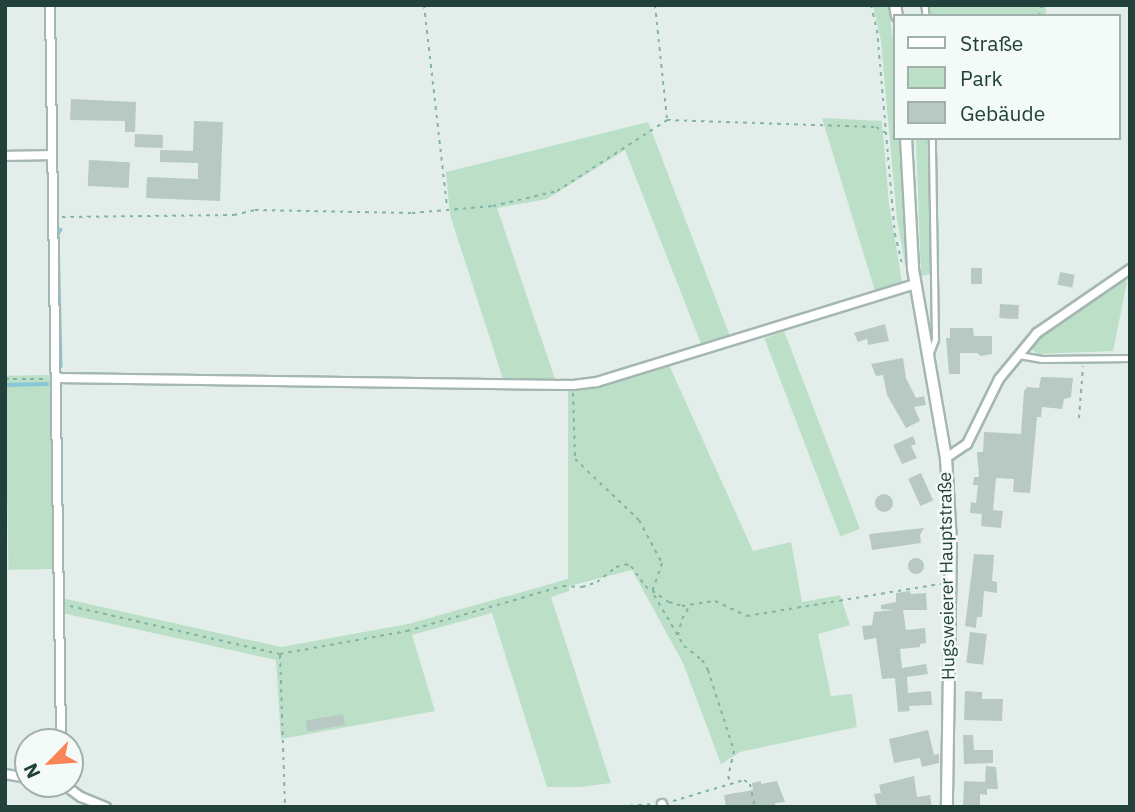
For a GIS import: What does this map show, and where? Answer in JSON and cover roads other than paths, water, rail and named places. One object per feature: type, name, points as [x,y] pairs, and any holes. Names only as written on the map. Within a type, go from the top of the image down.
[{"type":"street","points":[[50,5],[61,728]]},
{"type":"street","name":"Hugsweierer Hauptstraße","points":[[906,140],[915,284],[946,458],[950,583],[947,807]]},
{"type":"street","points":[[5,156],[52,155]]},
{"type":"street","points":[[946,458],[967,444],[984,405],[1017,355],[1037,333],[1130,269]]},
{"type":"street","points":[[56,379],[573,385],[597,382],[915,284]]},
{"type":"street","points":[[84,798],[106,807]]},
{"type":"lane","points":[[929,354],[936,339],[932,140]]},
{"type":"lane","points":[[1017,355],[1042,359],[1130,359]]},
{"type":"waterway","points":[[61,230],[58,234],[61,366]]},
{"type":"waterway","points":[[5,385],[47,384]]}]
